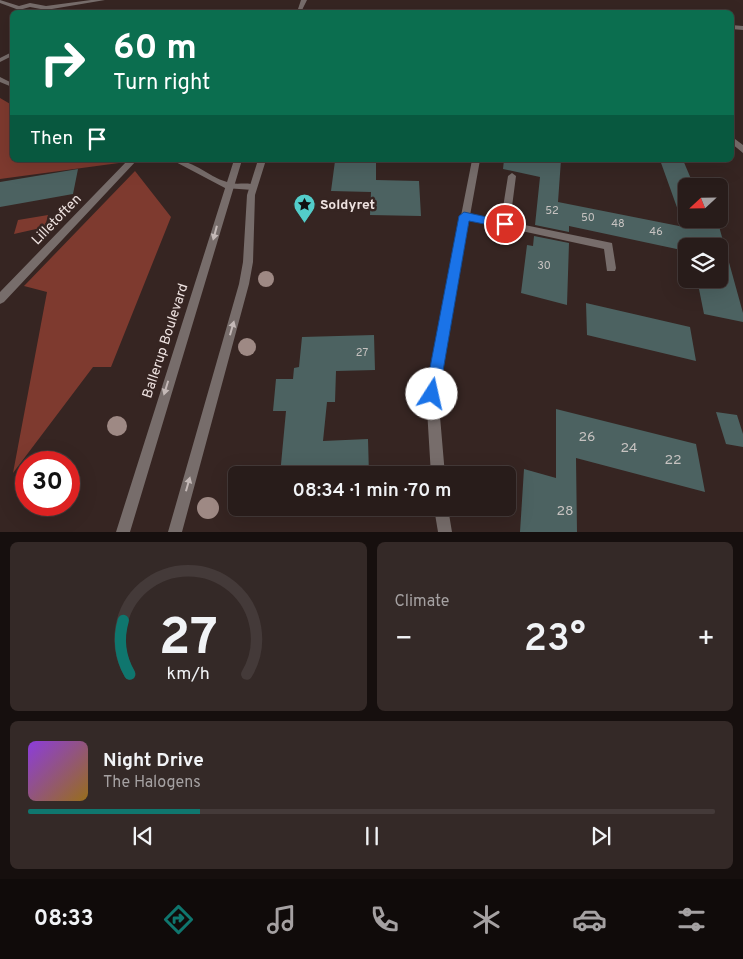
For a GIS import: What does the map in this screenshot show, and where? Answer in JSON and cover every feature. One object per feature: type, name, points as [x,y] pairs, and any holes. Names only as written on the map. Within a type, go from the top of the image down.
[{"type":"street","points":[[0,1],[20,8],[30,4],[46,10],[102,0]]},
{"type":"street","points":[[734,141],[743,150]]},
{"type":"street","name":"Lilletoften","points":[[0,299],[131,162]]},
{"type":"street","points":[[180,162],[228,186],[253,187]]},
{"type":"street","name":"Ballerup Boulevard","points":[[123,532],[183,334],[204,274],[228,186],[237,162]]},
{"type":"street","points":[[175,532],[244,284],[248,262],[249,206],[261,162]]},
{"type":"street","points":[[437,466],[432,394],[476,162]]},
{"type":"street","points":[[505,224],[512,176]]},
{"type":"street","points":[[464,216],[609,246],[611,268]]},
{"type":"street","points":[[442,516],[445,532]]},
{"type":"shaded area","points":[[0,98],[10,104],[10,162],[119,163],[0,179]]},
{"type":"shaded area","points":[[135,171],[171,217],[111,367],[93,367],[30,451],[17,451],[47,292],[24,286]]},
{"type":"shaded area","points":[[48,215],[45,227],[14,234],[18,220]]},
{"type":"building","points":[[335,162],[376,162],[376,180],[419,181],[421,216],[370,215],[371,192],[331,191]]},
{"type":"building","points":[[504,162],[561,162],[558,202],[678,226],[678,228],[719,228],[722,238],[678,238],[678,249],[569,226],[569,232],[535,225],[540,177],[503,169]]},
{"type":"building","points":[[661,162],[684,162],[691,178],[678,178],[678,210]]},
{"type":"building","points":[[78,169],[73,194],[0,207],[0,182]]},
{"type":"building","points":[[534,236],[569,243],[567,305],[521,293],[527,245],[533,246]]},
{"type":"building","points":[[728,259],[743,313],[743,322],[704,314],[699,288],[728,288]]},
{"type":"building","points":[[586,303],[690,327],[696,361],[587,335]]},
{"type":"building","points":[[374,335],[375,370],[336,371],[335,402],[327,402],[323,441],[368,439],[369,466],[281,466],[286,411],[273,411],[276,379],[293,379],[294,368],[299,367],[302,337]]},
{"type":"building","points":[[556,409],[696,444],[705,492],[576,458],[577,532],[520,532],[524,469],[556,478]]},
{"type":"building","points":[[716,412],[737,415],[743,434],[743,447],[726,444]]},
{"type":"place","name":"Soldyret","points":[[304,224]]},
{"type":"route","points":[[432,394],[464,216],[505,224]]}]
